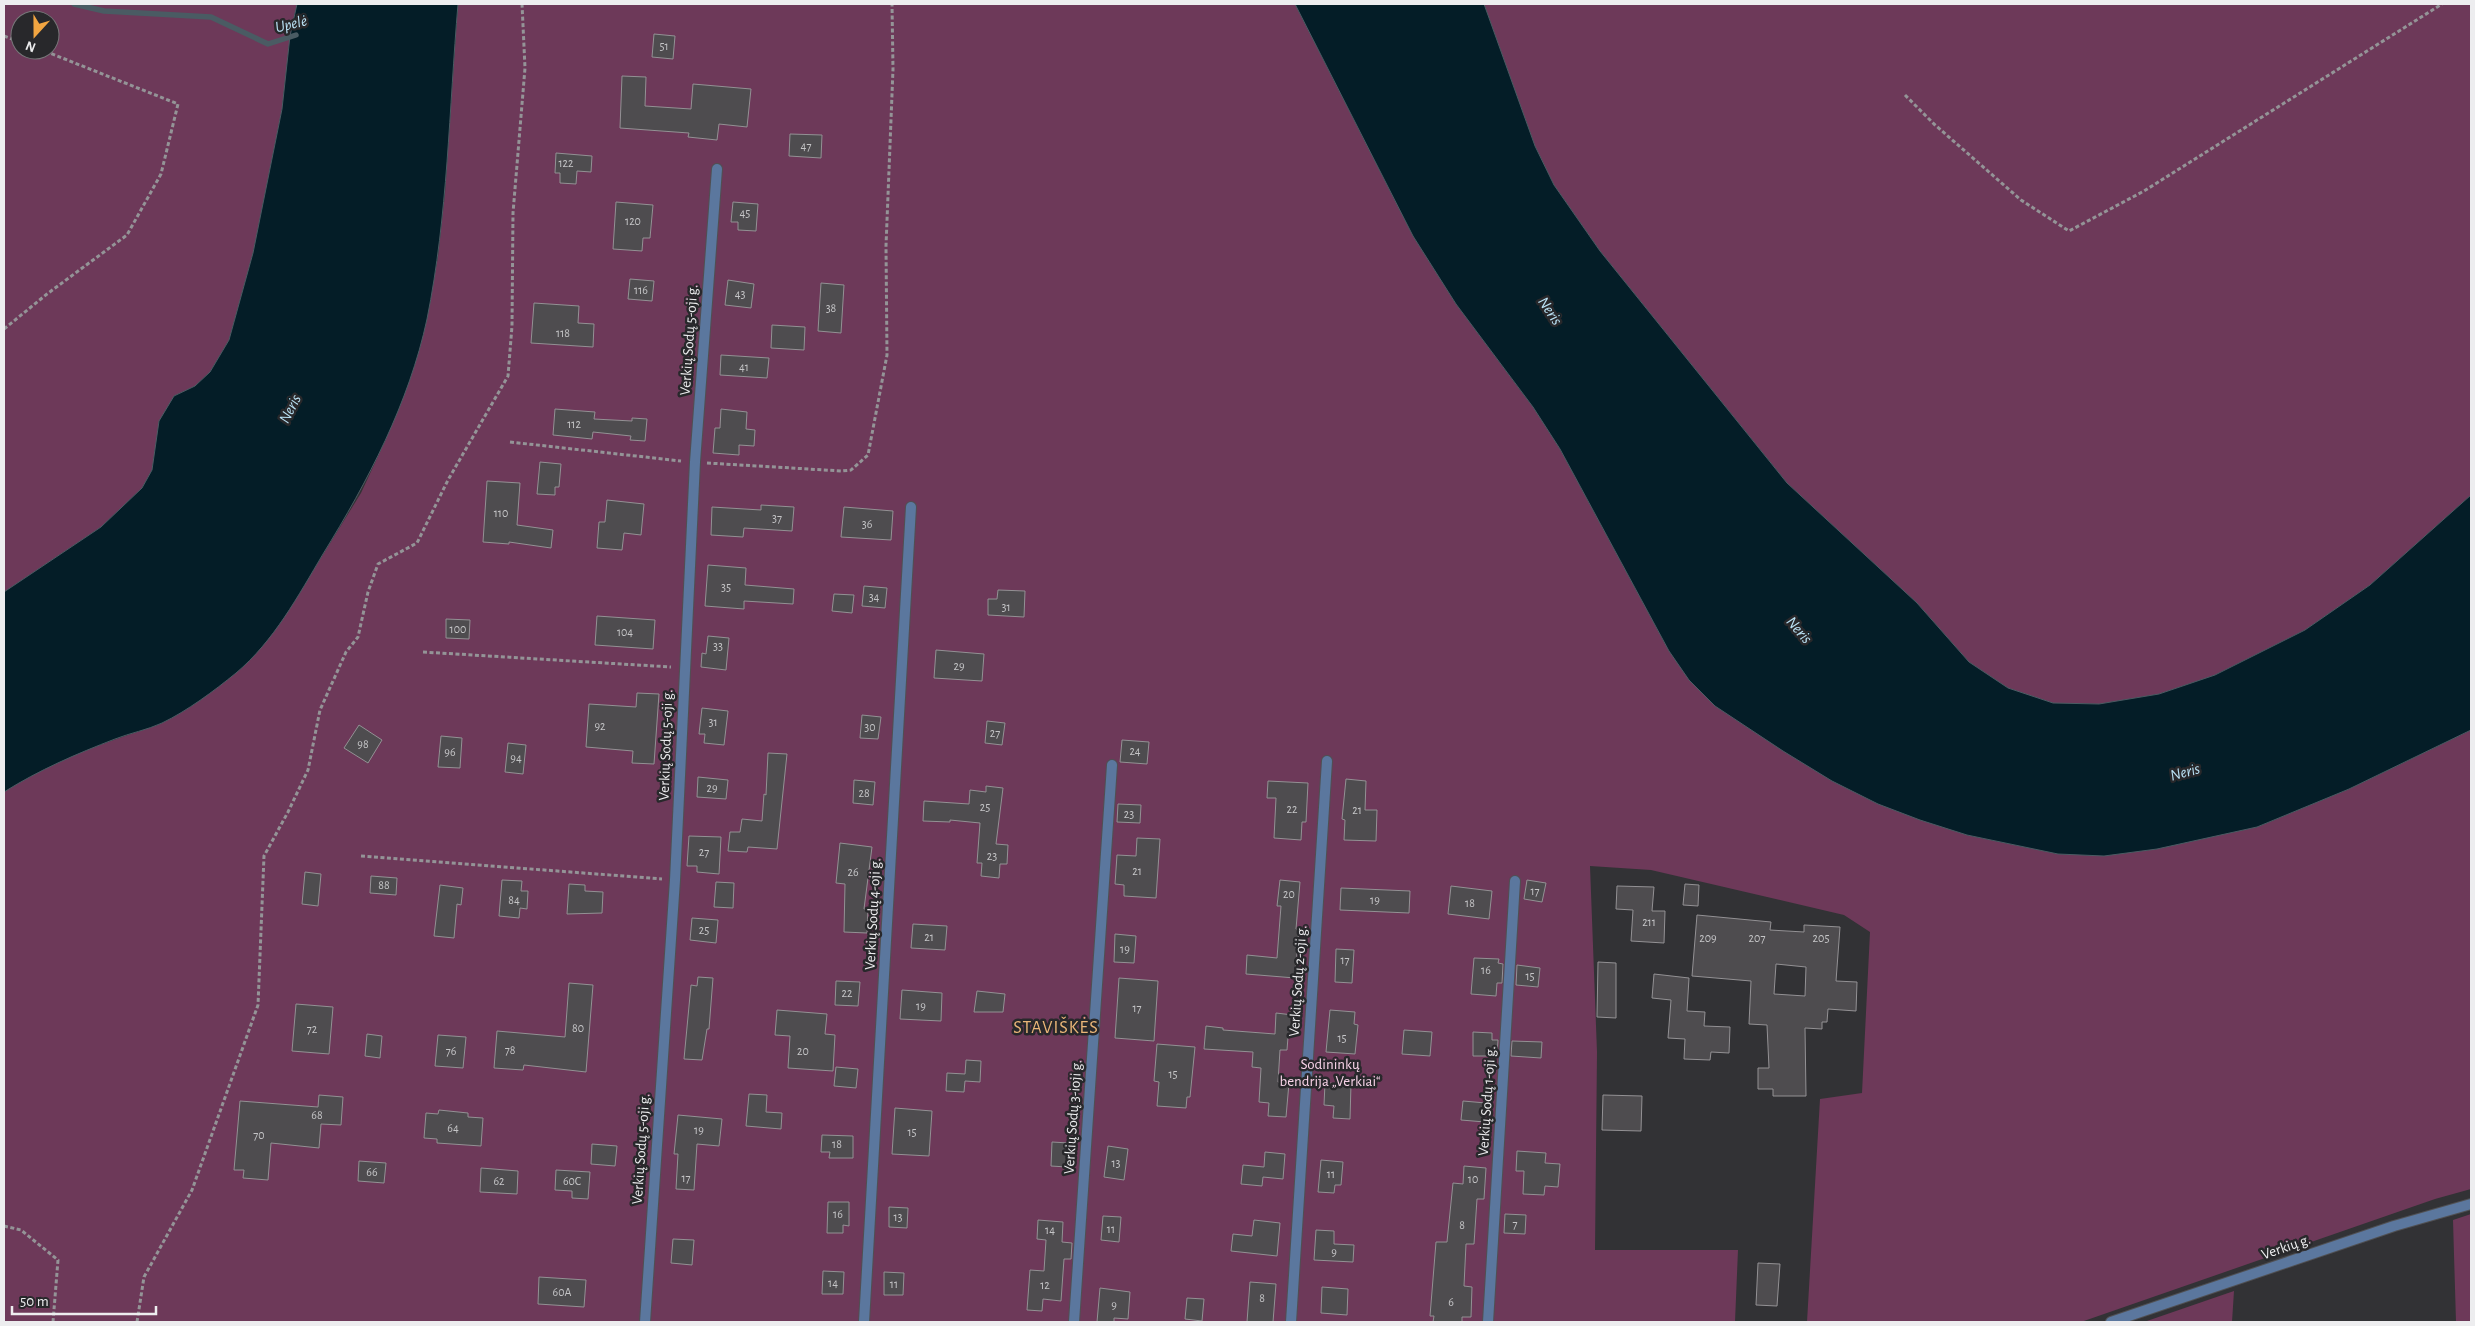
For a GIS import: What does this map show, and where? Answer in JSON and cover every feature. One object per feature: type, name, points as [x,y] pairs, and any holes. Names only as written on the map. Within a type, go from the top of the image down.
[{"type":"street","name":"Verkių Sodų 5-oji g.","points":[[645,1322],[676,880],[684,668],[695,462],[717,168]]},
{"type":"street","name":"Verkių Sodų 4-oji g.","points":[[864,1322],[911,507]]},
{"type":"street","name":"Verkių Sodų 2-oji g.","points":[[1291,1322],[1327,762]]},
{"type":"street","name":"Verkių Sodų 3-ioji g.","points":[[1074,1322],[1112,765]]},
{"type":"street","name":"Verkių Sodų 1-oji g.","points":[[1488,1322],[1515,881]]},
{"type":"street","name":"Verkių g.","points":[[2112,1322],[2394,1226],[2471,1204]]},
{"type":"path","points":[[137,1322],[144,1277],[192,1190],[258,1005],[264,856],[308,770],[320,710],[346,652],[358,637],[368,592],[378,564],[417,542],[448,480],[508,376],[512,326],[513,213],[525,68],[522,4]]},
{"type":"path","points":[[510,442],[695,462],[842,472],[851,470],[868,455],[887,355],[886,246],[893,70],[892,4]]},
{"type":"path","points":[[1905,95],[1934,124],[2021,200],[2069,231],[2144,191],[2442,4]]},
{"type":"path","points":[[4,329],[47,294],[128,235],[161,174],[178,104],[60,57]]},
{"type":"path","points":[[423,652],[684,668]]},
{"type":"path","points":[[361,856],[676,880]]},
{"type":"path","points":[[4,1226],[21,1230],[58,1260],[53,1322]]},
{"type":"green space","points":[[4,4],[297,4],[290,36],[282,109],[253,253],[229,340],[210,372],[195,386],[174,396],[155,450],[152,470],[142,488],[101,527],[4,592]]},
{"type":"green space","name":"Sodininkų bendrija „Verkiai“","points":[[458,4],[1295,4],[1413,236],[1456,304],[1533,407],[1560,449],[1669,651],[1967,835],[2058,854],[2257,827],[2349,789],[2471,730],[2471,1189],[2435,1199],[2081,1322],[1807,1322],[1820,1099],[1862,1093],[1870,932],[1844,915],[1651,870],[1590,866],[1597,1052],[1595,1250],[1738,1250],[1735,1322],[4,1322],[4,792],[29,776],[74,754],[162,723],[236,673],[290,608],[361,493],[386,439],[426,322],[438,257],[445,194]]},
{"type":"green space","points":[[1484,4],[2471,4],[2471,495],[2370,585],[2305,630],[2215,675],[2159,694],[2099,704],[2053,703],[2008,688],[1969,662],[1917,603],[1787,483],[1600,251],[1554,185],[1535,146]]},
{"type":"green space","points":[[2471,1214],[2471,1322],[2456,1322],[2453,1220]]},
{"type":"green space","points":[[2234,1291],[2232,1322],[2144,1322]]},
{"type":"water","name":"Neris","points":[[297,4],[458,4],[444,201],[434,280],[419,350],[398,411],[371,470],[340,526],[274,632],[250,660],[210,694],[171,718],[72,757],[4,792],[4,592],[101,527],[142,488],[152,470],[159,421],[174,396],[195,386],[210,372],[229,340],[253,253],[282,109],[290,36]]},
{"type":"water","name":"Neris","points":[[1295,4],[1484,4],[1535,146],[1554,185],[1600,251],[1787,483],[1917,603],[1969,662],[2008,688],[2053,703],[2099,704],[2159,694],[2215,675],[2305,630],[2370,585],[2471,495],[2471,730],[2349,789],[2257,827],[2157,849],[2104,856],[2058,854],[1967,835],[1920,820],[1878,804],[1832,781],[1783,751],[1715,706],[1689,680],[1669,651],[1560,449],[1533,407],[1456,304],[1413,236]]},
{"type":"building","points":[[654,34],[675,36],[673,59],[652,57]]},
{"type":"building","points":[[622,76],[646,77],[645,106],[691,109],[693,84],[751,89],[747,127],[719,124],[717,140],[688,137],[689,133],[620,128]]},
{"type":"building","points":[[790,134],[822,135],[821,158],[789,156]]},
{"type":"building","points":[[556,153],[592,156],[591,172],[577,171],[576,184],[560,183],[560,173],[555,173]]},
{"type":"building","points":[[616,202],[653,205],[650,238],[643,238],[642,251],[613,249]]},
{"type":"building","points":[[733,202],[758,204],[756,231],[738,230],[738,222],[731,222]]},
{"type":"building","points":[[630,279],[654,281],[652,301],[628,299]]},
{"type":"building","points":[[728,280],[754,284],[751,308],[725,305]]},
{"type":"building","points":[[821,283],[844,285],[841,333],[818,331]]},
{"type":"building","points":[[534,303],[579,306],[578,323],[594,324],[593,347],[531,343]]},
{"type":"building","points":[[772,325],[805,327],[804,350],[771,348]]},
{"type":"building","points":[[721,355],[769,358],[767,378],[720,375]]},
{"type":"building","points":[[555,409],[595,412],[594,419],[632,421],[632,418],[647,419],[645,441],[630,440],[631,436],[593,432],[592,439],[553,435]]},
{"type":"building","points":[[721,409],[747,412],[746,429],[755,430],[754,446],[739,445],[739,455],[713,453],[715,428],[720,428]]},
{"type":"building","points":[[540,462],[561,464],[559,487],[555,487],[555,495],[537,494]]},
{"type":"building","points":[[487,481],[520,483],[517,525],[553,530],[551,548],[509,542],[509,544],[483,542]]},
{"type":"building","points":[[607,500],[644,504],[641,535],[624,533],[622,550],[597,548],[599,522],[605,522]]},
{"type":"building","points":[[761,505],[794,507],[792,531],[744,528],[743,537],[711,535],[712,507],[761,510]]},
{"type":"building","points":[[844,507],[893,511],[891,540],[841,537]]},
{"type":"building","points":[[708,565],[746,568],[745,585],[794,589],[793,604],[744,601],[744,609],[705,606]]},
{"type":"building","points":[[864,586],[887,588],[885,608],[862,606]]},
{"type":"building","points":[[998,590],[1025,591],[1024,617],[988,615],[988,599],[997,599]]},
{"type":"building","points":[[834,594],[854,595],[852,613],[832,611]]},
{"type":"building","points":[[597,616],[655,620],[653,649],[595,645]]},
{"type":"building","points":[[446,619],[470,620],[469,639],[446,638]]},
{"type":"building","points":[[708,636],[729,638],[726,670],[701,667],[702,653],[706,654]]},
{"type":"building","points":[[936,650],[984,654],[982,681],[934,678]]},
{"type":"building","points":[[637,693],[659,694],[654,764],[632,763],[633,751],[586,747],[589,704],[636,707]]},
{"type":"building","points":[[702,708],[728,711],[724,745],[704,743],[705,734],[699,734]]},
{"type":"building","points":[[862,715],[881,717],[878,739],[860,738]]},
{"type":"building","points":[[987,721],[1005,723],[1002,745],[985,743]]},
{"type":"building","points":[[359,725],[382,740],[368,763],[344,748]]},
{"type":"building","points":[[441,736],[462,738],[460,768],[438,767]]},
{"type":"building","points":[[1122,740],[1149,742],[1147,764],[1120,762]]},
{"type":"building","points":[[508,743],[526,745],[523,774],[505,772]]},
{"type":"building","points":[[768,753],[787,754],[777,849],[748,847],[747,852],[728,851],[730,832],[740,832],[742,819],[762,821],[764,794],[766,795]]},
{"type":"building","points":[[698,777],[728,780],[726,799],[697,797]]},
{"type":"building","points":[[1346,779],[1366,781],[1365,810],[1377,810],[1376,841],[1344,840],[1345,820],[1342,819]]},
{"type":"building","points":[[854,780],[875,782],[873,805],[853,803]]},
{"type":"building","points":[[1268,781],[1308,783],[1306,822],[1302,822],[1301,840],[1274,838],[1276,798],[1267,798]]},
{"type":"building","points":[[986,786],[1003,788],[996,844],[1008,845],[1007,864],[1000,864],[999,878],[981,876],[982,863],[977,863],[980,823],[950,820],[950,822],[923,821],[924,801],[969,804],[970,790],[986,792]]},
{"type":"building","points":[[1118,804],[1141,805],[1140,823],[1117,822]]},
{"type":"building","points":[[689,836],[721,837],[719,874],[697,872],[697,866],[687,866]]},
{"type":"building","points":[[1137,838],[1160,839],[1156,898],[1124,896],[1124,885],[1115,884],[1117,855],[1136,856]]},
{"type":"building","points":[[840,843],[872,847],[864,909],[868,909],[867,933],[844,932],[845,884],[836,883]]},
{"type":"building","points":[[305,872],[321,874],[318,906],[302,904]]},
{"type":"building","points":[[371,876],[397,878],[396,895],[370,893]]},
{"type":"building","points":[[502,880],[522,881],[521,891],[528,891],[527,909],[520,908],[519,918],[499,916]]},
{"type":"building","points":[[1280,880],[1300,882],[1296,929],[1299,929],[1295,978],[1246,974],[1247,955],[1277,958],[1281,906],[1277,906]]},
{"type":"building","points":[[1527,880],[1546,883],[1542,902],[1524,899]]},
{"type":"building","points":[[716,882],[734,883],[733,908],[714,907]]},
{"type":"building","points":[[569,884],[585,885],[585,891],[603,892],[602,913],[567,914]]},
{"type":"building","points":[[1685,884],[1699,885],[1698,906],[1683,905]]},
{"type":"building","points":[[440,885],[463,888],[461,905],[457,904],[454,938],[434,936]]},
{"type":"building","points":[[1451,886],[1492,891],[1489,919],[1448,914]]},
{"type":"building","points":[[1617,886],[1654,887],[1652,911],[1665,911],[1664,943],[1631,941],[1633,910],[1616,909]]},
{"type":"building","points":[[1341,888],[1410,891],[1409,913],[1340,910]]},
{"type":"building","points":[[1697,915],[1771,922],[1770,930],[1804,932],[1804,925],[1840,927],[1836,981],[1857,982],[1856,1011],[1828,1009],[1827,1022],[1822,1022],[1822,1029],[1805,1028],[1806,1096],[1773,1096],[1773,1089],[1758,1089],[1758,1068],[1769,1068],[1767,1025],[1749,1024],[1751,981],[1692,976]],"holes":[[[1776,964],[1806,967],[1805,996],[1774,994]]]},
{"type":"building","points":[[692,918],[718,920],[716,943],[690,940]]},
{"type":"building","points":[[913,924],[947,926],[945,950],[911,948]]},
{"type":"building","points":[[1115,934],[1136,936],[1134,963],[1114,962]]},
{"type":"building","points":[[1336,949],[1354,950],[1352,983],[1335,982]]},
{"type":"building","points":[[1474,958],[1499,959],[1498,963],[1503,964],[1502,983],[1497,983],[1496,996],[1471,994]]},
{"type":"building","points":[[1598,962],[1616,963],[1616,1018],[1597,1017]]},
{"type":"building","points":[[1517,965],[1540,968],[1538,987],[1516,985]]},
{"type":"building","points":[[1654,974],[1689,978],[1687,1011],[1705,1012],[1704,1026],[1730,1027],[1729,1053],[1711,1052],[1710,1060],[1684,1059],[1685,1039],[1668,1038],[1671,1000],[1652,998]]},
{"type":"building","points":[[698,977],[713,978],[709,1029],[707,1029],[702,1060],[684,1059],[691,985],[697,986]]},
{"type":"building","points":[[1119,978],[1158,981],[1154,1041],[1115,1038]]},
{"type":"building","points":[[836,981],[860,982],[858,1006],[835,1005]]},
{"type":"building","points":[[569,983],[593,985],[586,1072],[524,1065],[523,1070],[494,1068],[497,1031],[565,1037]]},
{"type":"building","points":[[902,990],[942,993],[941,1021],[900,1019]]},
{"type":"building","points":[[977,991],[1005,994],[1003,1012],[974,1012]]},
{"type":"building","points":[[296,1004],[333,1007],[329,1054],[292,1051]]},
{"type":"building","points":[[777,1010],[827,1014],[825,1034],[835,1035],[833,1071],[788,1068],[790,1036],[775,1035]]},
{"type":"building","points":[[1330,1010],[1355,1012],[1354,1024],[1358,1025],[1355,1054],[1326,1052]]},
{"type":"building","points":[[1276,1013],[1293,1015],[1291,1037],[1288,1037],[1287,1050],[1280,1050],[1278,1082],[1289,1083],[1286,1117],[1268,1116],[1269,1103],[1259,1102],[1261,1068],[1252,1067],[1253,1052],[1204,1049],[1206,1026],[1223,1028],[1223,1030],[1275,1034]]},
{"type":"building","points":[[1404,1030],[1432,1032],[1430,1056],[1402,1054]]},
{"type":"building","points":[[1473,1032],[1492,1033],[1492,1040],[1498,1040],[1497,1056],[1473,1056]]},
{"type":"building","points":[[367,1034],[382,1036],[380,1058],[365,1056]]},
{"type":"building","points":[[438,1035],[466,1037],[463,1068],[435,1066]]},
{"type":"building","points":[[1512,1041],[1542,1042],[1541,1058],[1511,1056]]},
{"type":"building","points":[[1157,1044],[1195,1047],[1190,1097],[1187,1097],[1186,1108],[1157,1106],[1159,1082],[1154,1081]]},
{"type":"building","points":[[966,1060],[981,1061],[980,1082],[965,1081],[964,1092],[946,1091],[947,1073],[965,1074]]},
{"type":"building","points":[[836,1067],[858,1069],[856,1088],[834,1086]]},
{"type":"building","points":[[1325,1083],[1351,1084],[1350,1119],[1333,1118],[1334,1106],[1324,1105]]},
{"type":"building","points":[[749,1094],[767,1095],[766,1112],[782,1113],[781,1129],[746,1126]]},
{"type":"building","points":[[319,1095],[343,1097],[341,1125],[321,1124],[319,1148],[271,1143],[268,1180],[243,1178],[244,1170],[234,1170],[240,1101],[318,1107]]},
{"type":"building","points":[[1603,1095],[1642,1096],[1641,1131],[1602,1130]]},
{"type":"building","points":[[1463,1101],[1486,1103],[1485,1122],[1461,1120]]},
{"type":"building","points":[[895,1108],[932,1111],[929,1156],[892,1154]]},
{"type":"building","points":[[439,1110],[468,1113],[468,1117],[483,1118],[481,1146],[437,1143],[437,1139],[424,1138],[426,1113],[438,1114]]},
{"type":"building","points":[[678,1115],[722,1119],[719,1146],[697,1144],[694,1190],[676,1189],[678,1154],[674,1154]]},
{"type":"building","points":[[822,1135],[853,1136],[853,1158],[829,1158],[830,1152],[821,1152]]},
{"type":"building","points":[[1052,1142],[1069,1143],[1067,1167],[1051,1166]]},
{"type":"building","points":[[592,1144],[617,1146],[615,1166],[591,1164]]},
{"type":"building","points":[[1108,1146],[1128,1149],[1124,1180],[1104,1177]]},
{"type":"building","points":[[1517,1151],[1546,1153],[1545,1163],[1560,1164],[1558,1187],[1545,1186],[1544,1195],[1523,1194],[1524,1171],[1516,1171]]},
{"type":"building","points":[[1265,1152],[1285,1154],[1283,1179],[1263,1177],[1262,1186],[1241,1184],[1243,1165],[1264,1167]]},
{"type":"building","points":[[1321,1160],[1343,1162],[1341,1185],[1335,1185],[1334,1193],[1318,1192]]},
{"type":"building","points":[[359,1161],[386,1163],[384,1183],[358,1181]]},
{"type":"building","points":[[1464,1166],[1486,1168],[1484,1199],[1477,1199],[1474,1244],[1466,1244],[1464,1286],[1472,1287],[1471,1317],[1462,1317],[1462,1322],[1433,1322],[1434,1316],[1430,1316],[1436,1242],[1447,1242],[1453,1183],[1463,1184]]},
{"type":"building","points":[[481,1168],[518,1171],[517,1194],[480,1192]]},
{"type":"building","points":[[556,1170],[590,1172],[588,1199],[572,1198],[572,1191],[555,1190]]},
{"type":"building","points":[[828,1202],[849,1202],[849,1226],[843,1225],[843,1233],[827,1233]]},
{"type":"building","points":[[889,1207],[908,1208],[907,1228],[889,1227]]},
{"type":"building","points":[[1505,1214],[1526,1215],[1525,1234],[1504,1233]]},
{"type":"building","points":[[1103,1216],[1121,1217],[1119,1242],[1101,1240]]},
{"type":"building","points":[[1038,1220],[1063,1222],[1062,1242],[1072,1243],[1071,1259],[1064,1259],[1061,1301],[1043,1299],[1042,1311],[1027,1310],[1030,1270],[1044,1271],[1046,1240],[1037,1239]]},
{"type":"building","points":[[1254,1220],[1280,1223],[1277,1256],[1231,1251],[1233,1234],[1252,1236]]},
{"type":"building","points":[[1316,1230],[1334,1231],[1334,1244],[1354,1245],[1353,1262],[1314,1260]]},
{"type":"building","points":[[673,1239],[694,1240],[692,1265],[671,1263]]},
{"type":"building","points":[[1758,1263],[1780,1264],[1777,1306],[1756,1305]]},
{"type":"building","points":[[823,1271],[844,1272],[843,1294],[822,1294]]},
{"type":"building","points":[[884,1272],[904,1273],[903,1295],[884,1295]]},
{"type":"building","points":[[539,1277],[586,1280],[584,1307],[538,1304]]},
{"type":"building","points":[[1250,1282],[1276,1284],[1273,1322],[1247,1322]]},
{"type":"building","points":[[1322,1287],[1348,1289],[1347,1315],[1321,1313]]},
{"type":"building","points":[[1100,1288],[1130,1292],[1128,1319],[1114,1318],[1114,1322],[1097,1322]]},
{"type":"building","points":[[1187,1298],[1204,1299],[1202,1321],[1185,1319]]},
{"type":"waterway","name":"Upelė","points":[[74,4],[104,11],[211,17],[268,44],[296,35]]},
{"type":"district","name":"STAVIŠKĖS","points":[[1056,1028]]}]
